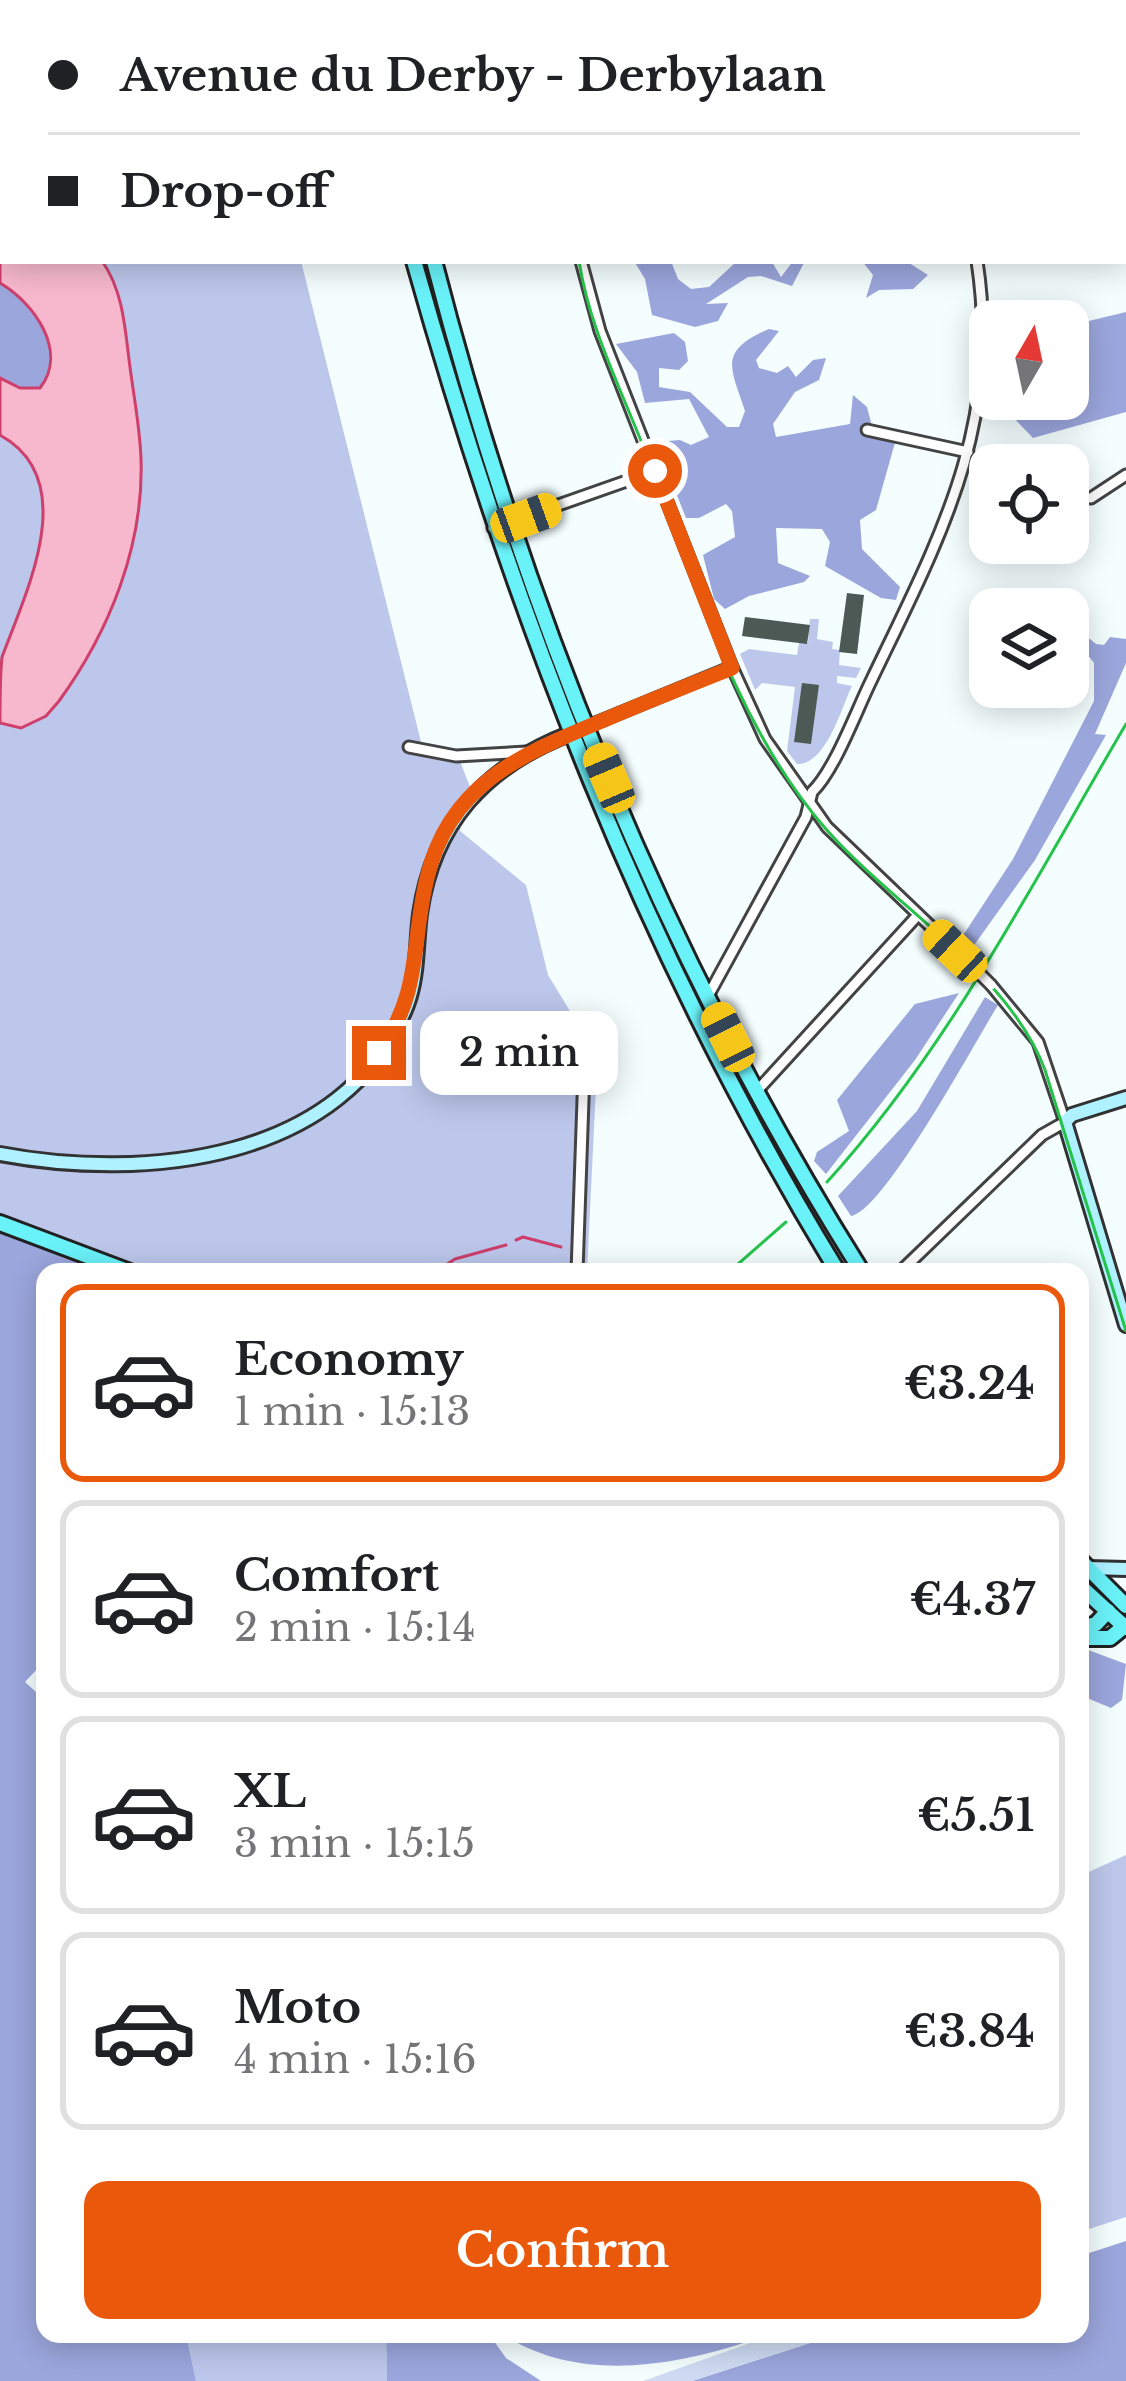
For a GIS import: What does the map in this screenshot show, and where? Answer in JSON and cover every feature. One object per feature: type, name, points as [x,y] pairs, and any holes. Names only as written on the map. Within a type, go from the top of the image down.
[{"type":"main road","points":[[415,264],[493,528],[568,734],[735,1096],[833,1263]]},
{"type":"main road","points":[[435,264],[512,522],[587,726],[707,996],[756,1093],[857,1263]]},
{"type":"main road","points":[[0,1222],[107,1263]]},
{"type":"main road","points":[[1089,1569],[1126,1608]]},
{"type":"main road","points":[[1089,1594],[1125,1627],[1110,1638],[1089,1634]]},
{"type":"main road","points":[[1089,1628],[1108,1611],[1126,1608]]},
{"type":"street","points":[[581,264],[595,317],[732,668],[765,739],[809,805],[852,854],[991,985],[1038,1042],[1126,1324]]},
{"type":"street","points":[[690,1006],[707,996],[938,547],[968,452],[981,369],[977,264]]},
{"type":"street","points":[[866,430],[968,452]]},
{"type":"street","points":[[493,528],[655,471]]},
{"type":"street","points":[[1091,498],[1126,475]]},
{"type":"street","points":[[0,1154],[87,1166],[140,1166],[223,1153],[301,1120],[345,1090],[396,1029],[412,989],[420,919],[440,843],[458,811],[490,777],[526,752],[732,668]]},
{"type":"street","points":[[409,747],[480,756],[526,752]]},
{"type":"street","points":[[480,756],[490,777]]},
{"type":"street","points":[[756,1093],[917,916]]},
{"type":"street","points":[[572,1028],[584,1071],[577,1263]]},
{"type":"street","points":[[909,1263],[1042,1135],[1072,1114],[1126,1098]]},
{"type":"street","points":[[1089,1565],[1126,1569]]},
{"type":"shaded area","points":[[0,264],[302,264],[421,742],[460,761],[475,800],[463,815],[460,831],[526,885],[548,975],[584,1034],[596,1087],[587,1263],[113,1263],[0,1220]]},
{"type":"shaded area","points":[[0,264],[104,264],[125,326],[141,459],[130,556],[108,617],[59,701],[46,716],[21,728],[0,723],[2,657],[34,570],[43,508],[38,480],[25,455],[0,435],[0,378],[20,388],[40,388],[51,359],[35,315],[0,283]]},
{"type":"shaded area","points":[[636,264],[672,264],[678,279],[691,289],[709,287],[734,264],[773,264],[781,277],[791,264],[803,264],[792,286],[748,277],[706,304],[728,303],[718,321],[695,327],[652,315],[645,279]]},
{"type":"shaded area","points":[[864,264],[911,264],[928,275],[913,289],[879,290],[866,298],[873,275]]},
{"type":"shaded area","points":[[0,283],[25,302],[44,329],[51,359],[40,388],[20,388],[0,378]]},
{"type":"shaded area","points":[[1126,312],[1126,412],[1033,438],[1016,420],[1089,420],[1089,321]]},
{"type":"shaded area","points":[[769,329],[779,331],[756,360],[759,368],[777,373],[788,366],[796,377],[813,360],[826,358],[819,380],[795,392],[773,424],[776,437],[850,424],[853,395],[867,407],[873,430],[896,439],[876,510],[860,520],[862,549],[900,587],[896,600],[881,598],[825,566],[830,542],[822,529],[776,528],[778,563],[810,576],[725,609],[714,599],[703,555],[735,537],[732,511],[726,504],[699,518],[686,518],[656,442],[680,440],[691,445],[709,437],[689,399],[645,403],[637,372],[616,344],[674,333],[685,342],[688,361],[679,370],[659,368],[659,387],[690,392],[727,427],[739,427],[745,411],[732,362],[741,345]]},
{"type":"shaded area","points":[[810,619],[819,619],[817,639],[833,642],[832,649],[840,650],[839,665],[861,668],[856,678],[837,676],[837,683],[852,686],[837,721],[816,755],[797,764],[787,751],[795,687],[762,683],[755,690],[740,654],[749,649],[797,655],[799,643],[808,643]]},
{"type":"shaded area","points":[[1110,637],[1126,639],[1126,663],[1095,734],[1106,735],[1035,860],[972,948],[962,937],[1013,859],[1094,701],[1094,663],[1089,656],[1089,638],[1104,645]]},
{"type":"shaded area","points":[[959,993],[915,1060],[826,1174],[814,1161],[817,1152],[849,1131],[837,1100],[915,1004]]},
{"type":"shaded area","points":[[985,997],[998,1005],[928,1122],[885,1186],[851,1216],[838,1196],[917,1111]]},
{"type":"shaded area","points":[[707,1009],[852,1263],[838,1263],[700,1012]]},
{"type":"shaded area","points":[[0,1220],[113,1263],[36,1263],[36,1670],[25,1682],[36,1692],[36,2343],[188,2343],[196,2381],[0,2381]]},
{"type":"shaded area","points":[[1089,1650],[1126,1664],[1122,1700],[1111,1708],[1089,1699]]},
{"type":"shaded area","points":[[1126,1855],[1126,2217],[1089,2229],[1089,1872]]},
{"type":"shaded area","points":[[1126,2241],[1126,2381],[692,2381],[810,2343],[1089,2343],[1089,2253]]},
{"type":"shaded area","points":[[188,2343],[386,2343],[387,2381],[196,2381]]},
{"type":"shaded area","points":[[386,2343],[495,2343],[506,2358],[541,2381],[387,2381]]},
{"type":"shaded area","points":[[519,2343],[744,2343],[685,2358],[621,2366],[559,2359]]},
{"type":"shaded area","points":[[750,2343],[810,2343],[692,2381],[643,2381]]},
{"type":"building","points":[[847,593],[864,595],[857,654],[839,652]]},
{"type":"building","points":[[745,617],[810,625],[807,644],[742,636]]},
{"type":"building","points":[[802,683],[819,685],[811,744],[794,742]]},
{"type":"waterway","points":[[516,1240],[523,1237],[561,1247]]},
{"type":"waterway","points":[[449,1263],[506,1245]]},
{"type":"tram line","points":[[580,264],[607,358],[699,599],[765,743],[825,828],[977,971],[1028,1035],[1045,1070],[1126,1331]]},
{"type":"railway","points":[[827,1182],[913,1075],[951,1019],[1126,724]]},
{"type":"railway","points":[[739,1263],[786,1222]]},
{"type":"route","points":[[379,1053],[396,1029],[412,989],[430,866],[469,796],[526,752],[732,668],[655,471]]}]
